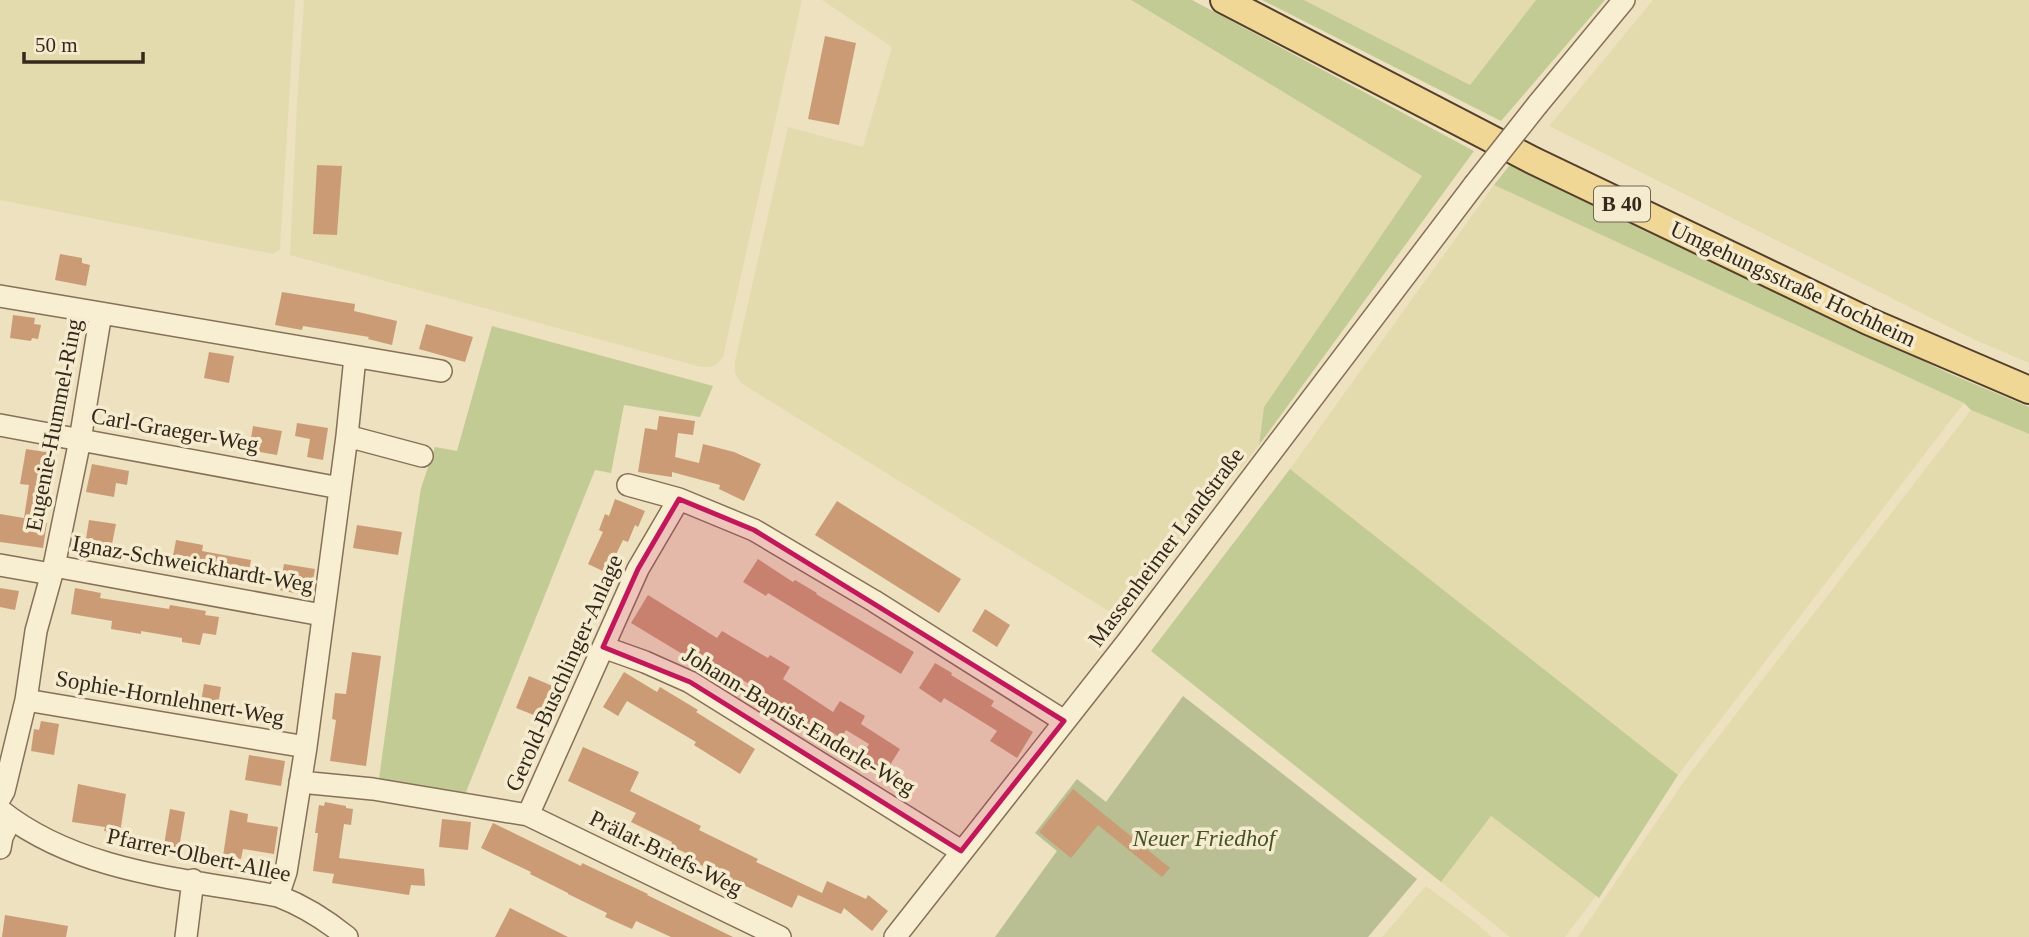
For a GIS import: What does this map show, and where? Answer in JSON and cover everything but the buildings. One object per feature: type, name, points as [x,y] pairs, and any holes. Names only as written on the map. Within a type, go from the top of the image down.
[{"type":"main road","name":"Umgehungsstraße Hochheim","points":[[1224,0],[1534,161],[1868,321],[2029,390]]},
{"type":"street","name":"Massenheimer Landstraße","points":[[895,937],[1142,622],[1474,185],[1624,0]]},
{"type":"street","points":[[0,296],[101,313]]},
{"type":"street","name":"Eugenie-Hummel-Ring","points":[[0,798],[26,700],[36,631],[80,440],[101,313],[441,371]]},
{"type":"street","points":[[278,896],[286,872],[306,747],[355,357]]},
{"type":"street","name":"Carl-Graeger-Weg","points":[[0,425],[340,488]]},
{"type":"street","points":[[347,436],[422,457]]},
{"type":"street","points":[[628,485],[679,499],[754,530],[874,601],[1064,721]]},
{"type":"street","name":"Gerold-Buschlinger-Anlage","points":[[300,782],[373,789],[528,815],[638,569],[679,499]]},
{"type":"street","name":"Ignaz-Schweickhardt-Weg","points":[[0,565],[52,570],[323,615]]},
{"type":"street","name":"Johann-Baptist-Enderle-Weg","points":[[603,648],[645,662],[690,682],[961,852]]},
{"type":"street","name":"Sophie-Hornlehnert-Weg","points":[[26,700],[306,747]]},
{"type":"street","points":[[0,848],[6,814]]},
{"type":"street","name":"Pfarrer-Olbert-Allee","points":[[6,814],[56,843],[92,859],[133,870],[278,896],[308,909],[347,937]]},
{"type":"street","name":"Prälat-Briefs-Weg","points":[[528,815],[780,937]]},
{"type":"street","points":[[186,937],[193,880]]},
{"type":"highlighted area","points":[[679,499],[754,530],[1064,721],[961,851],[690,682],[603,647],[638,569]]},
{"type":"shaded area","points":[[0,0],[295,0],[280,250],[273,254],[0,200]]},
{"type":"shaded area","points":[[304,0],[802,0],[723,357],[717,364],[701,367],[290,255]]},
{"type":"shaded area","points":[[822,0],[1131,0],[1422,176],[1264,407],[1259,445],[1120,618],[741,383],[735,373],[735,361],[788,127],[863,147],[892,47]]},
{"type":"shaded area","points":[[1304,0],[1536,0],[1470,85]]},
{"type":"shaded area","points":[[1653,0],[2029,0],[2029,363],[1973,339],[1549,126]]},
{"type":"shaded area","points":[[1494,185],[1964,403],[1678,775],[1290,469]]},
{"type":"shaded area","points":[[1971,410],[2029,434],[2029,937],[1578,937],[1685,780]]},
{"type":"shaded area","points":[[1491,816],[1596,896],[1565,937],[1510,937],[1441,882]]},
{"type":"shaded area","points":[[1426,886],[1475,922],[1492,937],[1382,937]]},
{"type":"green space","points":[[1131,0],[1192,0],[1474,151],[1259,445],[1264,407],[1422,176]]},
{"type":"green space","points":[[1262,0],[1304,0],[1470,85],[1536,0],[1605,0],[1501,121]]},
{"type":"green space","points":[[1513,161],[1948,373],[2029,407],[2029,434],[1971,410],[1964,403],[1494,185]]},
{"type":"green space","points":[[492,326],[713,386],[700,417],[624,405],[611,473],[595,470],[464,797],[379,779],[421,488],[435,447],[457,451]]},
{"type":"green space","points":[[1290,469],[1678,775],[1599,898],[1491,816],[1441,882],[1151,651]]},
{"type":"green space","name":"Neuer Friedhof","points":[[1183,696],[1417,879],[1368,937],[995,937],[1057,851],[1035,833],[1077,779],[1106,802]]}]
